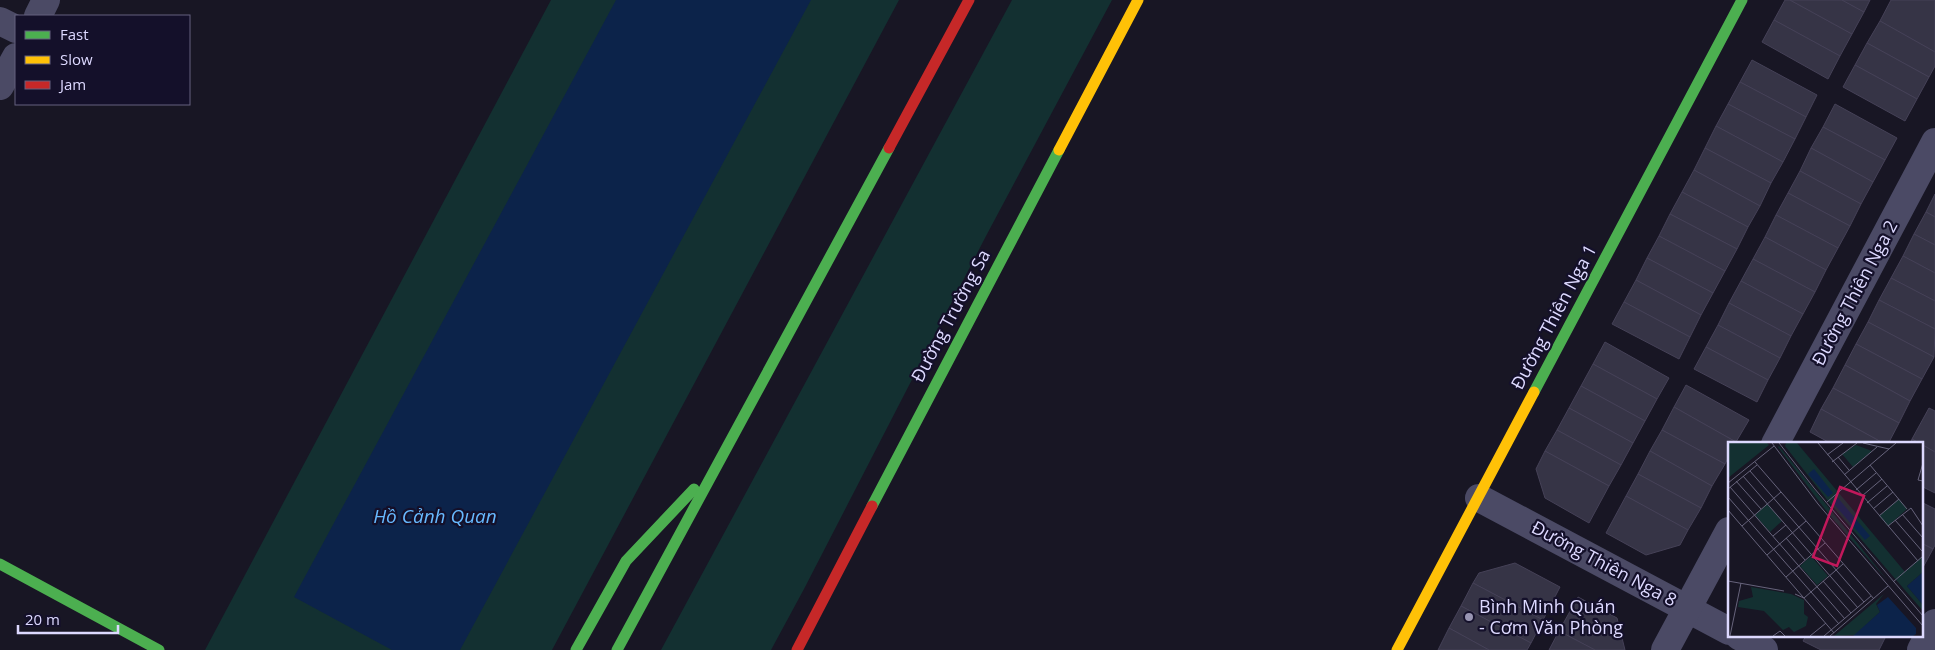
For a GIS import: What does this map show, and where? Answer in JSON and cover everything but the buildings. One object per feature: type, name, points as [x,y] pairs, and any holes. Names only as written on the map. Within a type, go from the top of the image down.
[{"type":"main road","points":[[618,650],[969,0]]},
{"type":"main road","name":"Đường Trường Sa","points":[[797,650],[1138,0]]},
{"type":"main road","name":"Đường Thiên Nga 1","points":[[1397,650],[1742,0]]},
{"type":"main road","points":[[576,650],[626,561],[718,464]]},
{"type":"main road","points":[[0,564],[159,650]]},
{"type":"street","points":[[38,15],[46,0]]},
{"type":"street","points":[[0,20],[15,28]]},
{"type":"street","points":[[0,86],[15,58]]},
{"type":"street","name":"Đường Thiên Nga 2","points":[[1776,442],[1935,142]]},
{"type":"street","name":"Đường Thiên Nga 8","points":[[1478,498],[1728,630]]},
{"type":"street","points":[[1666,650],[1728,533]]},
{"type":"street","points":[[1921,650],[1935,623]]},
{"type":"street","points":[[1743,638],[1764,650]]},
{"type":"green space","points":[[551,0],[899,0],[552,650],[205,650]]},
{"type":"green space","points":[[1012,0],[1112,0],[986,236],[771,650],[661,650]]},
{"type":"water","name":"Hồ Cảnh Quan","points":[[616,0],[811,0],[460,650],[392,650],[294,597]]},
{"type":"traffic: fast","points":[[1534,392],[1742,0]]},
{"type":"traffic: fast","points":[[617,650],[889,148]]},
{"type":"traffic: fast","points":[[872,506],[1059,150]]},
{"type":"traffic: fast","points":[[576,650],[626,561],[694,489]]},
{"type":"traffic: fast","points":[[0,564],[159,650]]},
{"type":"traffic: slow","points":[[1059,150],[1138,0]]},
{"type":"traffic: slow","points":[[1397,650],[1534,392]]},
{"type":"traffic: jam","points":[[889,148],[969,0]]},
{"type":"traffic: jam","points":[[797,650],[872,506]]},
{"type":"place","name":"Bình Minh Quán - Cơm Văn Phòng","points":[[1469,617]]}]
